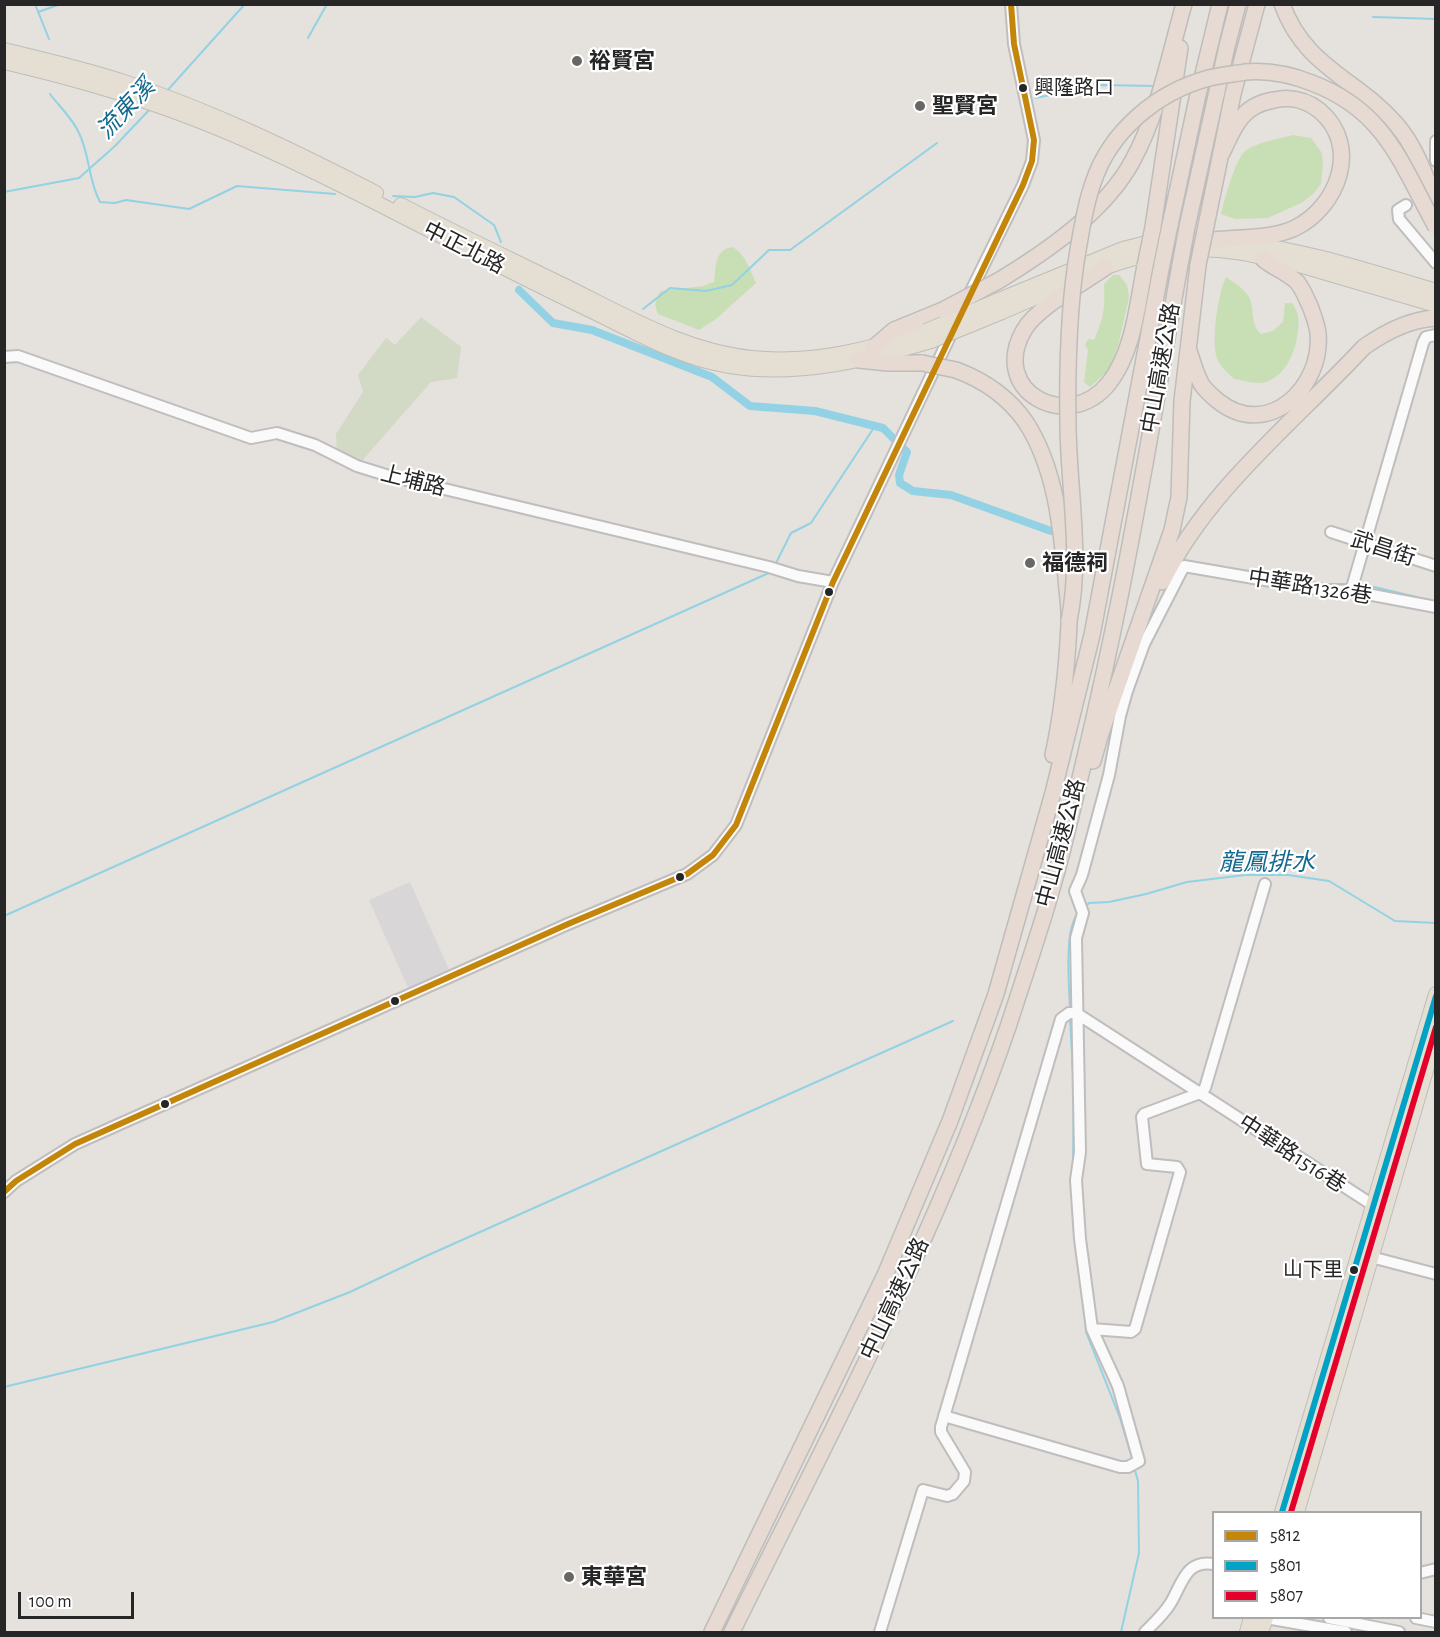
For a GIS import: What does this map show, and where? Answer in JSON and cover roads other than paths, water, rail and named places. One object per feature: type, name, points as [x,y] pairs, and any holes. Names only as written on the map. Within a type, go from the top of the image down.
[{"type":"highway","points":[[873,348],[894,330],[943,310],[1020,268],[1071,230],[1102,201],[1132,161],[1146,130],[1184,4]]},
{"type":"highway","points":[[1106,267],[1048,305],[1024,328],[1017,347],[1015,366],[1024,389],[1038,400],[1055,406],[1077,403],[1101,392],[1122,361],[1128,346],[1153,227],[1179,50],[1190,4]]},
{"type":"highway","name":"中山高速公路","points":[[712,1632],[885,1275],[950,1121],[996,994],[1045,820],[1092,635],[1162,264],[1220,4]]},
{"type":"highway","name":"中山高速公路","points":[[732,1632],[831,1433],[935,1212],[1008,1026],[1066,837],[1116,614],[1187,227],[1238,4]]},
{"type":"highway","points":[[1066,837],[1084,792],[1101,733],[1172,530],[1179,497],[1182,401],[1198,265],[1233,94],[1257,4]]},
{"type":"highway","points":[[1282,4],[1296,33],[1311,53],[1328,69],[1372,101],[1397,125],[1418,158],[1436,202]]},
{"type":"highway","points":[[1045,820],[1043,806],[1059,717],[1073,603],[1074,550],[1068,428],[1069,336],[1074,270],[1084,215],[1093,183],[1116,139],[1141,113],[1172,93],[1211,78],[1249,72],[1267,72],[1303,79],[1341,96],[1382,132],[1400,157],[1436,227]]},
{"type":"highway","points":[[1214,240],[1245,236],[1263,237],[1303,224],[1326,204],[1336,187],[1342,165],[1342,148],[1336,131],[1327,117],[1314,106],[1298,99],[1283,98],[1253,106],[1235,127],[1222,153]]},
{"type":"highway","points":[[1188,348],[1202,384],[1227,408],[1242,414],[1271,412],[1286,405],[1297,395],[1314,366],[1318,332],[1313,314],[1298,283],[1263,259]]},
{"type":"highway","points":[[1127,658],[1169,566],[1211,506],[1267,444],[1364,347],[1382,334],[1427,318],[1436,318]]},
{"type":"highway","points":[[859,360],[922,363],[956,370],[979,379],[1000,395],[1023,418],[1034,435],[1056,503],[1063,548],[1069,621]]},
{"type":"main road","name":"中正北路","points":[[4,50],[81,68],[148,90],[174,106],[327,179],[496,266],[666,347],[686,354],[729,366],[772,370],[825,366],[859,360],[929,336]]},
{"type":"main road","name":"中正北路","points":[[4,62],[174,106],[286,147],[647,327],[690,344],[724,353],[764,359],[812,357],[873,348],[929,336]]},
{"type":"main road","points":[[1000,306],[1096,259],[1158,240],[1214,240],[1274,246],[1336,261],[1436,291]]},
{"type":"main road","points":[[929,336],[1000,306],[1106,267],[1133,258],[1176,251],[1235,252],[1263,259],[1282,260],[1436,305]]},
{"type":"main road","points":[[1379,1209],[1436,994]]},
{"type":"main road","points":[[1282,1511],[1436,1036]]},
{"type":"main road","points":[[1297,1511],[1365,1256]]},
{"type":"main road","points":[[1253,1629],[1265,1619]]},
{"type":"street","points":[[4,1192],[15,1181],[75,1144],[696,869],[713,855],[736,825],[833,582],[1023,185],[1032,160],[1034,140],[1014,44],[1011,4]]},
{"type":"street","points":[[1436,141],[1436,161]]},
{"type":"street","points":[[1406,205],[1398,210],[1399,219],[1436,263]]},
{"type":"street","points":[[1353,585],[1423,343],[1426,337],[1436,335]]},
{"type":"street","name":"上埔路","points":[[4,357],[18,357],[251,438],[277,433],[315,445],[357,466],[386,475],[774,568],[798,576],[833,582]]},
{"type":"street","name":"武昌街","points":[[1331,532],[1436,566]]},
{"type":"street","name":"中華路1326巷","points":[[1076,1013],[1076,938],[1083,913],[1075,891],[1082,875],[1109,775],[1127,691],[1144,644],[1184,566],[1314,588],[1353,585],[1436,607]]},
{"type":"street","points":[[1092,1329],[1131,1332],[1135,1329],[1180,1172],[1177,1167],[1147,1164],[1142,1117],[1144,1114],[1200,1093],[1204,1088],[1265,884]]},
{"type":"street","points":[[880,1632],[922,1490],[947,1496],[953,1494],[964,1481],[965,1472],[942,1432],[944,1416],[1061,1019],[1069,1013],[1076,1013],[1080,1135],[1076,1180],[1080,1239],[1092,1329],[1118,1386],[1139,1461],[1134,1465],[1120,1467],[944,1416]]},
{"type":"street","name":"中華路1516巷","points":[[1076,1013],[1379,1209]]},
{"type":"street","points":[[1365,1256],[1436,1274]]},
{"type":"street","points":[[1145,1632],[1165,1611],[1182,1579],[1196,1564],[1202,1562],[1212,1564]]},
{"type":"street","points":[[1273,1619],[1346,1629],[1399,1632]]},
{"type":"street","points":[[1332,1619],[1346,1629]]},
{"type":"waterway","points":[[35,4],[49,39]]},
{"type":"waterway","points":[[38,12],[61,4]]},
{"type":"waterway","name":"流東溪","points":[[166,92],[245,4]]},
{"type":"waterway","points":[[308,38],[327,4]]},
{"type":"waterway","points":[[1373,17],[1436,19]]},
{"type":"waterway","points":[[1035,98],[1102,85],[1154,86]]},
{"type":"waterway","points":[[50,94],[70,118],[83,141],[93,185],[100,202],[115,203],[126,200],[189,209],[237,186],[335,194]]},
{"type":"waterway","name":"流東溪","points":[[4,192],[79,178],[115,146],[150,109]]},
{"type":"waterway","points":[[643,309],[670,288],[706,291],[732,285],[769,250],[790,250],[937,143]]},
{"type":"waterway","points":[[393,196],[415,197],[433,193],[454,197],[494,225],[501,242]]},
{"type":"waterway","points":[[519,290],[553,323],[592,330],[712,377],[750,406],[815,411],[883,428],[907,452],[899,475],[900,483],[913,491],[951,495],[1051,531]]},
{"type":"waterway","points":[[775,565],[791,533],[811,523],[875,426]]},
{"type":"waterway","points":[[4,916],[771,572]]},
{"type":"waterway","points":[[1267,575],[1323,584],[1348,584]]},
{"type":"waterway","points":[[1357,584],[1433,601]]},
{"type":"waterway","name":"龍鳳排水","points":[[1084,908],[1089,903],[1109,902],[1187,882],[1245,875],[1288,875],[1329,881],[1395,921],[1436,923]]},
{"type":"waterway","name":"龍鳳排水","points":[[1070,1008],[1069,944],[1074,921],[1078,914]]},
{"type":"waterway","points":[[1070,1017],[1073,1074]]},
{"type":"waterway","points":[[4,1387],[273,1322],[350,1292],[953,1021]]},
{"type":"waterway","points":[[1073,1164],[1074,1083]]},
{"type":"waterway","points":[[1085,1316],[1086,1332],[1120,1418],[1133,1461]]},
{"type":"waterway","points":[[1121,1632],[1139,1553],[1138,1481],[1134,1467]]},
{"type":"place","name":"裕賢宮","points":[[577,61]]},
{"type":"place","name":"興隆路口","points":[[1023,88]]},
{"type":"place","name":"聖賢宮","points":[[920,106]]},
{"type":"place","name":"福德祠","points":[[1030,563]]},
{"type":"place","name":"山下里","points":[[1354,1270]]},
{"type":"place","name":"東華宮","points":[[569,1577]]}]
